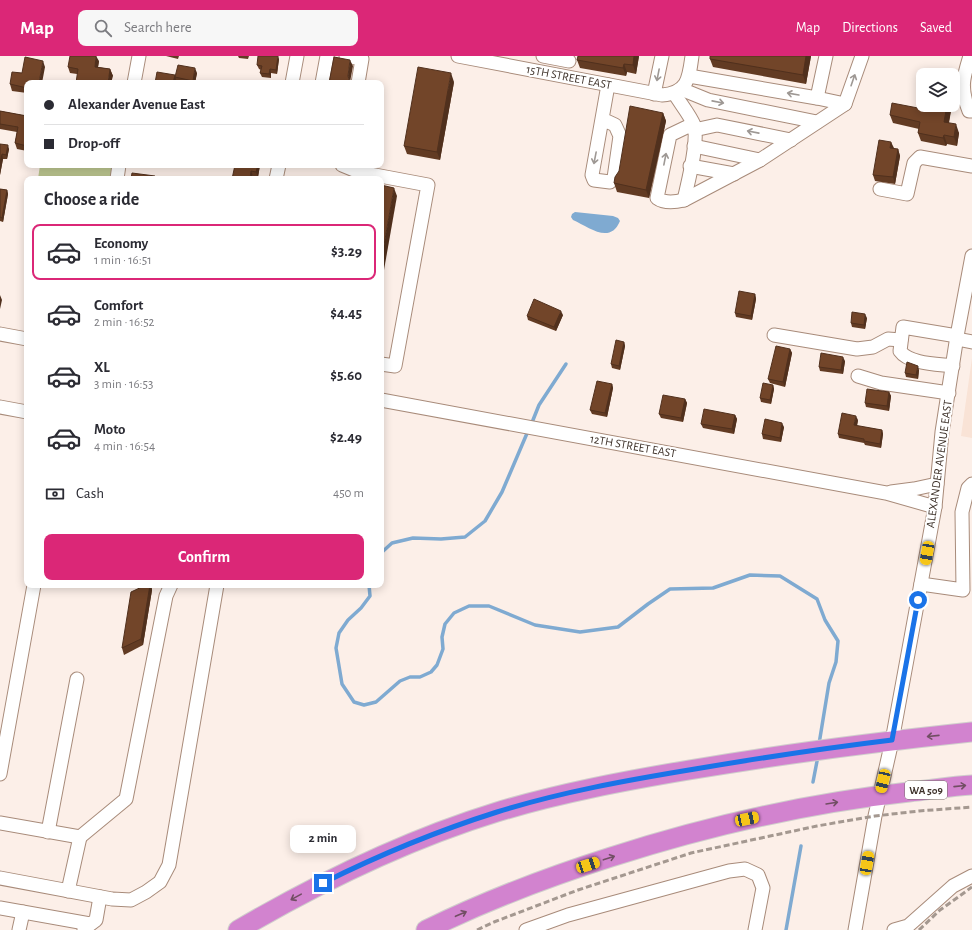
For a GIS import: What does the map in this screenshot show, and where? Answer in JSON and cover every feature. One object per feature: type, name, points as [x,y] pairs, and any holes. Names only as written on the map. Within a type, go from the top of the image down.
[{"type":"highway","points":[[238,930],[310,889],[373,859],[422,838],[497,812],[536,801],[599,786],[673,772],[849,745],[972,732]]},
{"type":"highway","name":"WA 509","points":[[426,930],[503,896],[558,874],[661,841],[717,826],[793,809],[880,795],[972,785]]},
{"type":"street","points":[[135,80],[139,56]]},
{"type":"street","points":[[293,80],[297,56]]},
{"type":"street","points":[[323,80],[327,56]]},
{"type":"street","points":[[346,56],[362,59],[358,80]]},
{"type":"street","name":"15TH STREET EAST","points":[[458,56],[499,60],[565,77],[654,94],[662,95],[678,91]]},
{"type":"street","points":[[543,56],[569,58],[565,77]]},
{"type":"street","points":[[654,94],[661,56]]},
{"type":"street","points":[[678,91],[686,84],[689,76],[692,56]]},
{"type":"street","points":[[817,98],[826,56]]},
{"type":"street","points":[[791,140],[717,125],[694,127],[670,135],[657,198],[668,202],[684,200],[760,160],[791,140],[817,122],[845,104],[862,56]]},
{"type":"street","points":[[970,56],[964,75],[963,96],[969,110],[972,112]]},
{"type":"street","points":[[689,76],[845,104]]},
{"type":"street","points":[[602,119],[608,85]]},
{"type":"street","points":[[678,91],[708,100],[817,122]]},
{"type":"street","points":[[678,91],[694,127],[694,146],[684,200]]},
{"type":"street","points":[[694,146],[760,160]]},
{"type":"street","points":[[880,189],[907,194],[914,163],[920,157],[972,166]]},
{"type":"street","points":[[690,166],[734,174]]},
{"type":"street","points":[[349,168],[359,172],[380,176]]},
{"type":"street","points":[[384,177],[428,185],[395,366],[384,364]]},
{"type":"street","name":"ALEXANDER AVENUE EAST","points":[[855,930],[935,507],[942,432],[957,338],[970,279],[972,256]]},
{"type":"street","points":[[953,366],[915,361],[906,358],[900,351],[903,327],[972,342]]},
{"type":"street","points":[[0,334],[24,338]]},
{"type":"street","points":[[774,335],[857,348],[873,347],[888,339],[901,340]]},
{"type":"street","points":[[858,376],[881,383],[949,393]]},
{"type":"street","name":"12TH STREET EAST","points":[[384,401],[886,492],[935,507]]},
{"type":"street","points":[[0,407],[24,411]]},
{"type":"street","name":"12TH STREET EAST","points":[[886,492],[914,489],[937,484]]},
{"type":"street","points":[[921,584],[963,590],[962,512],[968,488],[972,484]]},
{"type":"street","points":[[0,774],[33,588]]},
{"type":"street","points":[[68,891],[80,837],[126,799],[166,596],[170,588]]},
{"type":"street","points":[[0,878],[100,897],[131,900],[160,882],[169,865],[216,588]]},
{"type":"street","points":[[48,832],[77,679]]},
{"type":"street","points":[[0,822],[80,837]]},
{"type":"street","points":[[526,930],[568,915],[729,871],[745,869],[758,875],[763,888],[755,930]]},
{"type":"street","points":[[894,930],[908,926],[953,886],[972,876]]},
{"type":"street","points":[[0,908],[86,927],[96,920],[100,897]]},
{"type":"street","points":[[19,930],[23,912]]},
{"type":"shaded area","points":[[972,358],[972,438],[961,436]]},
{"type":"green space","points":[[40,168],[113,168],[112,176],[38,176]]},
{"type":"water","points":[[575,212],[613,216],[618,218],[620,221],[616,228],[611,232],[599,232],[573,220],[571,217]]},
{"type":"building","points":[[70,56],[96,56],[95,67],[110,69],[108,80],[76,80],[78,69],[68,67]]},
{"type":"building","points":[[258,56],[278,56],[276,70],[270,69],[269,74],[260,73],[262,66],[257,65]]},
{"type":"building","points":[[578,56],[634,56],[633,65],[624,64],[623,68],[577,60]]},
{"type":"building","points":[[710,56],[806,56],[803,75],[710,59]]},
{"type":"building","points":[[25,57],[43,61],[40,80],[24,80],[24,87],[10,84],[12,72],[22,73]]},
{"type":"building","points":[[334,57],[350,60],[348,76],[349,80],[330,80]]},
{"type":"building","points":[[178,65],[195,68],[193,80],[175,77]]},
{"type":"building","points":[[418,67],[451,73],[437,152],[404,146]]},
{"type":"building","points":[[157,72],[175,75],[174,80],[156,80]]},
{"type":"building","points":[[892,103],[916,108],[916,112],[946,112],[944,122],[956,124],[954,137],[944,135],[943,138],[918,133],[920,122],[890,115]]},
{"type":"building","points":[[630,106],[663,113],[646,190],[614,183],[615,177],[619,171]]},
{"type":"building","points":[[0,111],[24,115],[24,145],[15,143],[18,127],[0,124]]},
{"type":"building","points":[[879,140],[891,142],[890,148],[898,149],[893,177],[873,175]]},
{"type":"building","points":[[0,144],[8,145],[6,155],[2,154],[0,163]]},
{"type":"building","points":[[234,168],[257,168],[256,172],[251,171],[250,176],[233,176]]},
{"type":"building","points":[[132,173],[155,176],[132,176]]},
{"type":"building","points":[[384,186],[394,188],[384,245]]},
{"type":"building","points":[[0,189],[7,190],[2,218],[0,217]]},
{"type":"building","points":[[739,291],[755,294],[751,316],[735,313]]},
{"type":"building","points":[[534,299],[561,311],[554,327],[527,316]]},
{"type":"building","points":[[852,312],[865,314],[864,325],[851,323]]},
{"type":"building","points":[[616,340],[624,342],[619,366],[611,364]]},
{"type":"building","points":[[776,346],[790,349],[783,382],[768,379]]},
{"type":"building","points":[[821,353],[843,357],[841,370],[819,367]]},
{"type":"building","points":[[907,362],[918,366],[916,375],[905,373]]},
{"type":"building","points":[[597,381],[612,384],[605,413],[590,410]]},
{"type":"building","points":[[763,383],[773,385],[770,400],[760,398]]},
{"type":"building","points":[[867,389],[889,392],[887,406],[865,403]]},
{"type":"building","points":[[663,395],[685,399],[681,418],[659,414]]},
{"type":"building","points":[[704,409],[735,415],[732,429],[701,424]]},
{"type":"building","points":[[842,413],[856,416],[854,425],[882,430],[880,444],[838,434]]},
{"type":"building","points":[[765,419],[782,423],[780,438],[762,434]]},
{"type":"building","points":[[140,588],[150,588],[141,639],[122,648],[131,592]]},
{"type":"waterway","points":[[531,425],[539,405],[566,364]]},
{"type":"waterway","points":[[384,550],[392,543],[413,538],[441,539],[465,537],[485,521],[502,492],[528,431]]},
{"type":"waterway","points":[[369,588],[370,596],[361,608],[348,620],[339,633],[336,648],[342,684],[354,702],[364,705],[376,702],[400,681],[410,677],[420,677],[431,672],[437,665],[443,649],[442,637],[445,624],[454,613],[469,606],[489,606],[535,625],[580,632],[618,627],[670,589],[713,588],[750,575],[780,576],[817,599],[825,620],[838,641],[836,662],[829,683],[819,744]]},
{"type":"waterway","points":[[813,782],[818,756]]},
{"type":"waterway","points":[[786,930],[801,846]]},
{"type":"railway","points":[[477,930],[578,890],[691,853],[817,826],[875,816],[972,807]]},
{"type":"railway","points":[[919,930],[940,910],[972,887]]},
{"type":"route","points":[[323,883],[385,853],[422,838],[472,820],[536,801],[599,786],[673,772],[849,745],[892,740],[918,600]]}]
